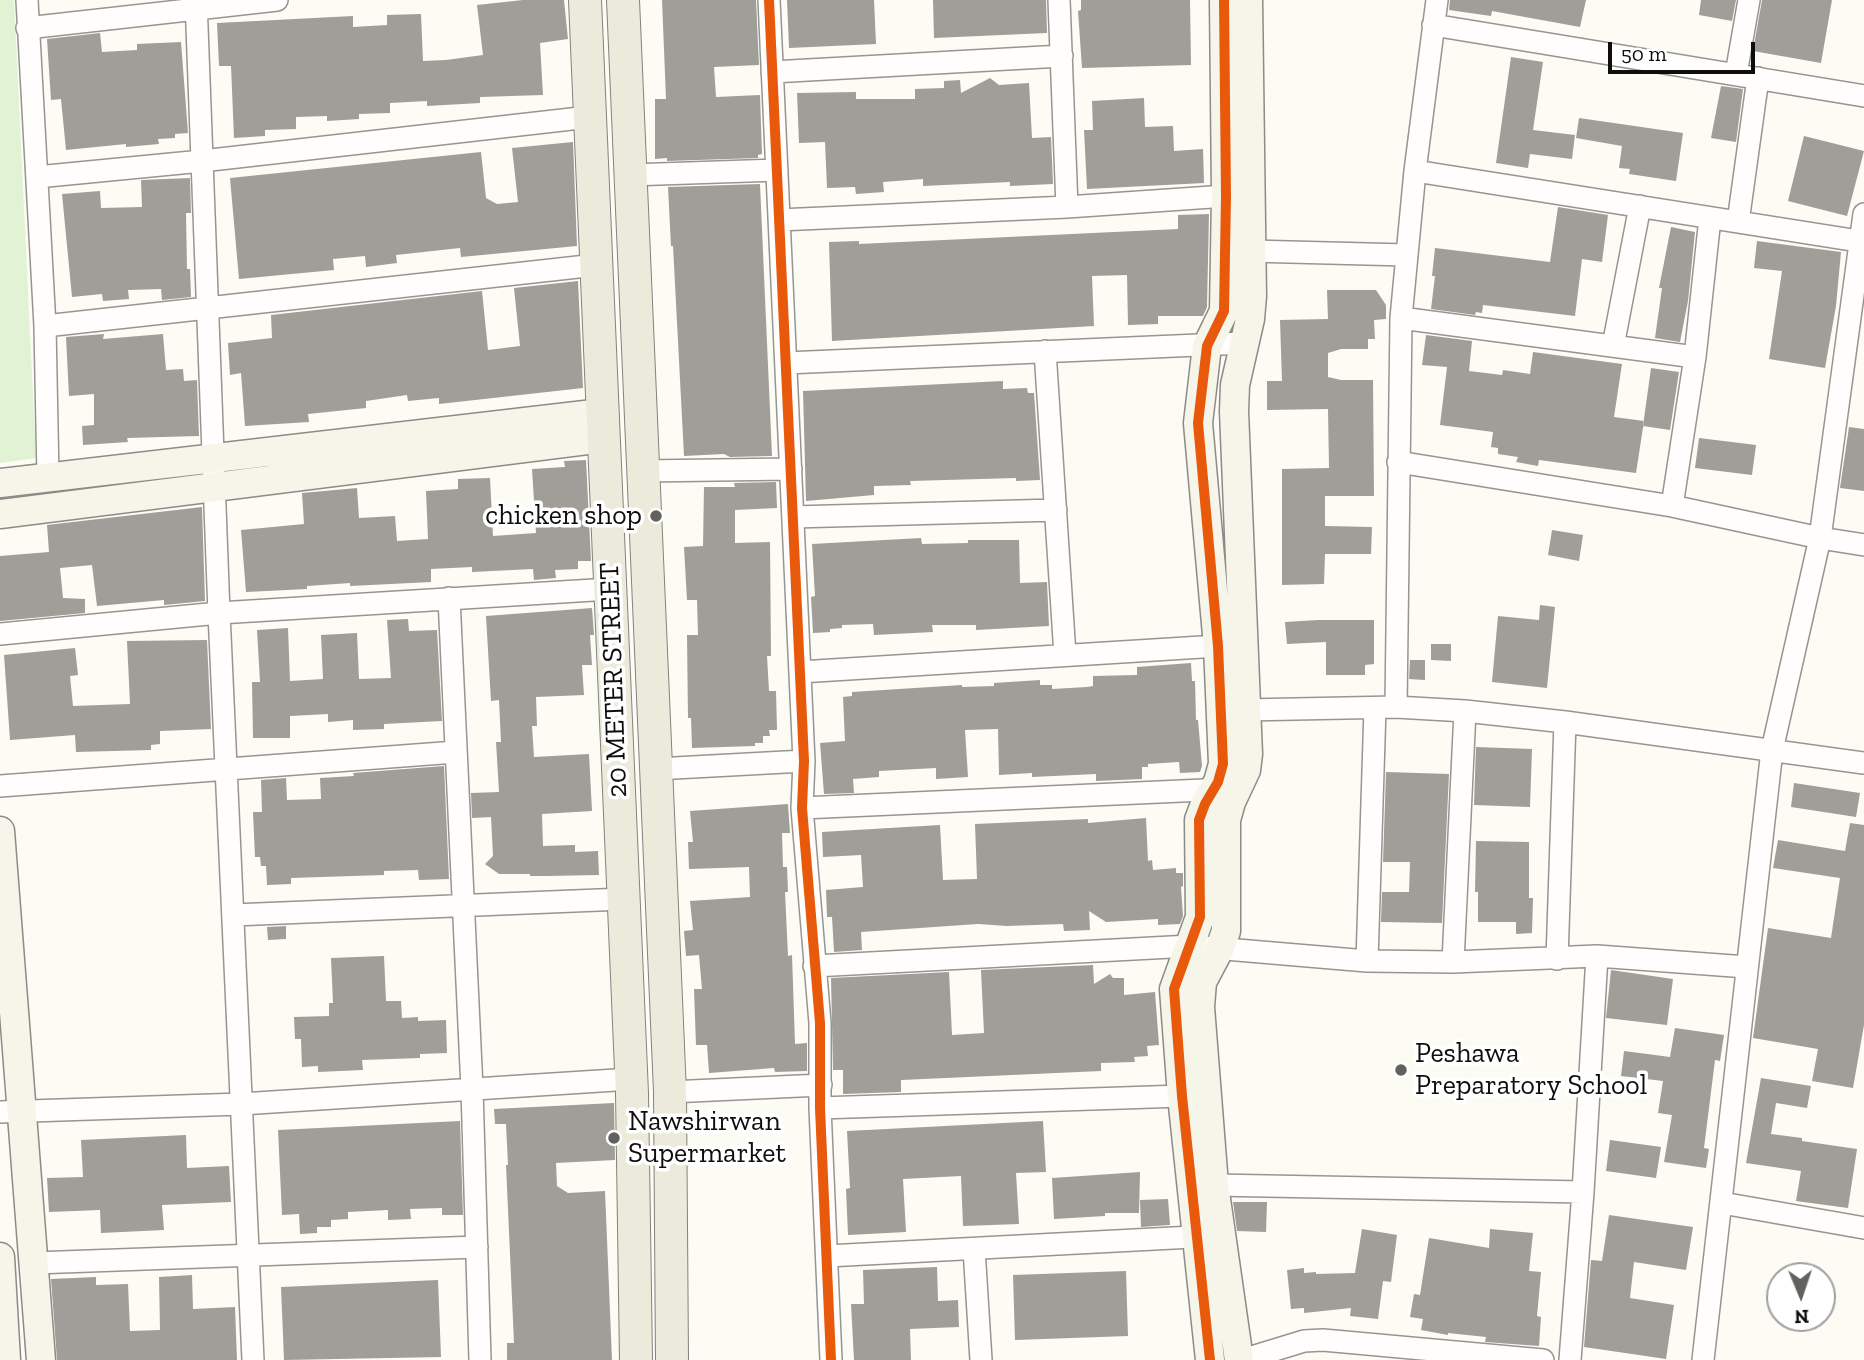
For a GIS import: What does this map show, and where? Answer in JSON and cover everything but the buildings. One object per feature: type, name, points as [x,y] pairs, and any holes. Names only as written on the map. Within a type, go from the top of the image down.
[{"type":"main road","name":"20 METER STREET","points":[[585,0],[631,1079],[636,1360]]},
{"type":"main road","name":"20 METER STREET","points":[[624,0],[670,1092],[672,1360]]},
{"type":"main road","points":[[598,325],[636,323]]},
{"type":"main road","points":[[612,646],[650,644]]},
{"type":"street","points":[[27,0],[45,326],[48,478]]},
{"type":"street","points":[[27,28],[196,5],[277,0]]},
{"type":"street","points":[[769,0],[804,761],[802,808],[820,1023],[820,1108],[831,1360]]},
{"type":"street","points":[[1059,0],[1067,207]]},
{"type":"street","points":[[1210,1360],[1208,1236],[1214,1185],[1200,990],[1226,931],[1226,789],[1218,646],[1198,423],[1207,346],[1224,311],[1224,0]]},
{"type":"street","points":[[1248,0],[1252,307],[1235,386],[1234,411],[1248,754],[1246,770],[1199,820],[1201,906],[1198,927],[1174,989],[1182,1096],[1208,1236],[1240,1360],[1304,1341],[1324,1340],[1543,1360]]},
{"type":"street","points":[[1367,961],[1385,708],[1398,461],[1401,318],[1415,171],[1437,0]]},
{"type":"street","points":[[1736,74],[1749,0]]},
{"type":"street","points":[[196,5],[219,613],[253,1360]]},
{"type":"street","points":[[1433,25],[1864,96]]},
{"type":"street","points":[[772,72],[1062,56]]},
{"type":"street","points":[[1738,222],[1758,78]]},
{"type":"street","points":[[37,177],[589,117]]},
{"type":"street","points":[[630,175],[777,170]]},
{"type":"street","points":[[1415,171],[1862,242]]},
{"type":"street","points":[[779,220],[1067,207],[1226,196]]},
{"type":"street","points":[[1613,346],[1640,206]]},
{"type":"street","points":[[1703,1360],[1772,750],[1820,538],[1864,214]]},
{"type":"street","points":[[1672,506],[1695,357],[1710,218]]},
{"type":"street","points":[[1251,251],[1406,255]]},
{"type":"street","points":[[45,326],[596,265]]},
{"type":"street","points":[[1401,318],[1695,357]]},
{"type":"street","points":[[786,363],[1207,346],[1244,342]]},
{"type":"street","points":[[1045,351],[1065,655]]},
{"type":"street","points":[[0,514],[214,472],[603,425]]},
{"type":"street","points":[[1398,461],[1672,506],[1864,545]]},
{"type":"street","points":[[643,471],[791,469]]},
{"type":"street","points":[[0,484],[48,478],[214,472]]},
{"type":"street","points":[[793,517],[1056,510]]},
{"type":"street","points":[[0,634],[219,613],[610,589]]},
{"type":"street","points":[[449,598],[472,1089],[480,1360]]},
{"type":"street","points":[[800,672],[1218,646]]},
{"type":"street","points":[[1245,710],[1385,708],[1465,711],[1864,763]]},
{"type":"street","points":[[1453,962],[1465,711]]},
{"type":"street","points":[[1557,959],[1565,722]]},
{"type":"street","points":[[0,786],[456,752]]},
{"type":"street","points":[[656,769],[804,761]]},
{"type":"street","points":[[802,808],[1226,789]]},
{"type":"street","points":[[0,831],[11,1111],[34,1263],[41,1360]]},
{"type":"street","points":[[233,915],[623,899]]},
{"type":"street","points":[[814,966],[1190,946],[1367,961],[1453,962],[1597,957],[1747,967]]},
{"type":"street","points":[[1570,1360],[1597,957]]},
{"type":"street","points":[[11,1111],[241,1104],[631,1079]]},
{"type":"street","points":[[670,1092],[821,1085]]},
{"type":"street","points":[[820,1108],[1182,1096]]},
{"type":"street","points":[[1214,1185],[1583,1192]]},
{"type":"street","points":[[1722,1203],[1863,1224]]},
{"type":"street","points":[[827,1256],[1208,1236]]},
{"type":"street","points":[[34,1263],[477,1247]]},
{"type":"street","points":[[974,1249],[981,1360]]},
{"type":"street","points":[[0,1257],[6,1360]]},
{"type":"green space","points":[[0,0],[14,0],[36,458],[0,463]]},
{"type":"cycle path","points":[[769,0],[804,761],[802,808],[820,1023],[820,1108],[831,1360]]},
{"type":"cycle path","points":[[1210,1360],[1182,1096],[1174,989],[1200,917],[1199,820],[1218,782],[1223,764],[1218,646],[1198,423],[1207,346],[1224,311],[1224,0]]},
{"type":"place","name":"chicken shop","points":[[656,516]]},
{"type":"place","name":"Peshawa Preparatory School","points":[[1401,1070]]},
{"type":"place","name":"Nawshirwan Supermarket","points":[[614,1138]]}]
